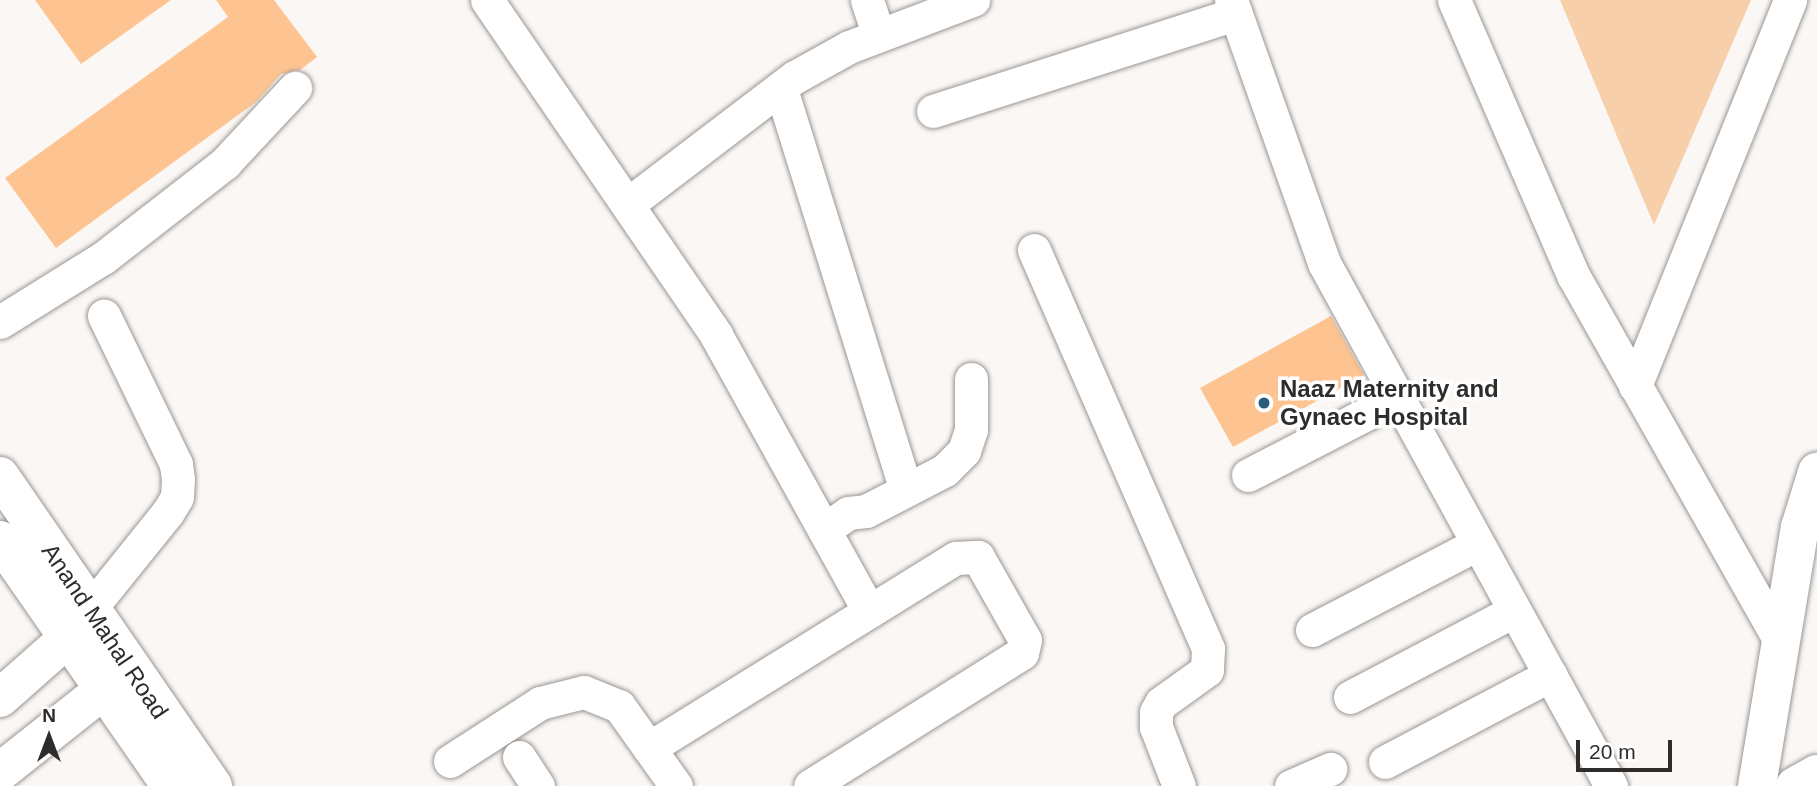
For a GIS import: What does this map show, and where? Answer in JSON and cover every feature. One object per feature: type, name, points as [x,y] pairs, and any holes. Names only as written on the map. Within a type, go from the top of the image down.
[{"type":"main road","points":[[1757,786],[1800,527],[1817,472]]},
{"type":"main road","name":"Anand Mahal Road","points":[[0,476],[80,633]]},
{"type":"main road","name":"Anand Mahal Road","points":[[0,540],[213,786]]},
{"type":"main road","points":[[0,698],[80,633],[106,688],[170,782]]},
{"type":"main road","points":[[0,772],[106,688]]},
{"type":"main road","points":[[1795,786],[1817,774]]},
{"type":"street","points":[[488,0],[716,335],[869,611]]},
{"type":"street","points":[[867,0],[878,34]]},
{"type":"street","points":[[628,204],[781,89],[878,34],[973,0]]},
{"type":"street","points":[[1454,0],[1573,275],[1781,643]]},
{"type":"street","points":[[1635,386],[1790,0]]},
{"type":"street","points":[[933,111],[1233,7],[1324,262],[1611,786]]},
{"type":"street","points":[[0,322],[103,258],[225,163],[295,88]]},
{"type":"street","points":[[781,89],[906,490]]},
{"type":"street","points":[[1034,250],[1208,649],[1207,670],[1161,703],[1156,712],[1156,727],[1180,786]]},
{"type":"street","points":[[80,633],[167,512],[178,488],[176,464],[104,316]]},
{"type":"street","points":[[824,530],[848,513],[866,510],[945,470],[964,450],[971,430],[971,379]]},
{"type":"street","points":[[1248,475],[1398,398]]},
{"type":"street","points":[[1312,631],[1477,544]]},
{"type":"street","points":[[649,748],[956,558],[972,554],[1025,640],[1025,649],[810,786]]},
{"type":"street","points":[[1350,697],[1514,611]]},
{"type":"street","points":[[1385,762],[1550,675]]},
{"type":"street","points":[[450,761],[540,703],[584,692],[619,706],[676,786]]},
{"type":"street","points":[[519,757],[538,786]]},
{"type":"street","points":[[1291,786],[1330,769]]},
{"type":"shaded area","points":[[1560,0],[1751,0],[1654,225]]},
{"type":"building","points":[[35,0],[171,0],[81,64]]},
{"type":"building","points":[[216,0],[274,0],[317,57],[300,70],[281,74],[256,102],[56,248],[5,178],[228,17]]},
{"type":"building","points":[[1331,316],[1364,375],[1233,447],[1200,388]]},
{"type":"place","name":"Naaz Maternity and Gynaec Hospital","points":[[1264,403]]}]
